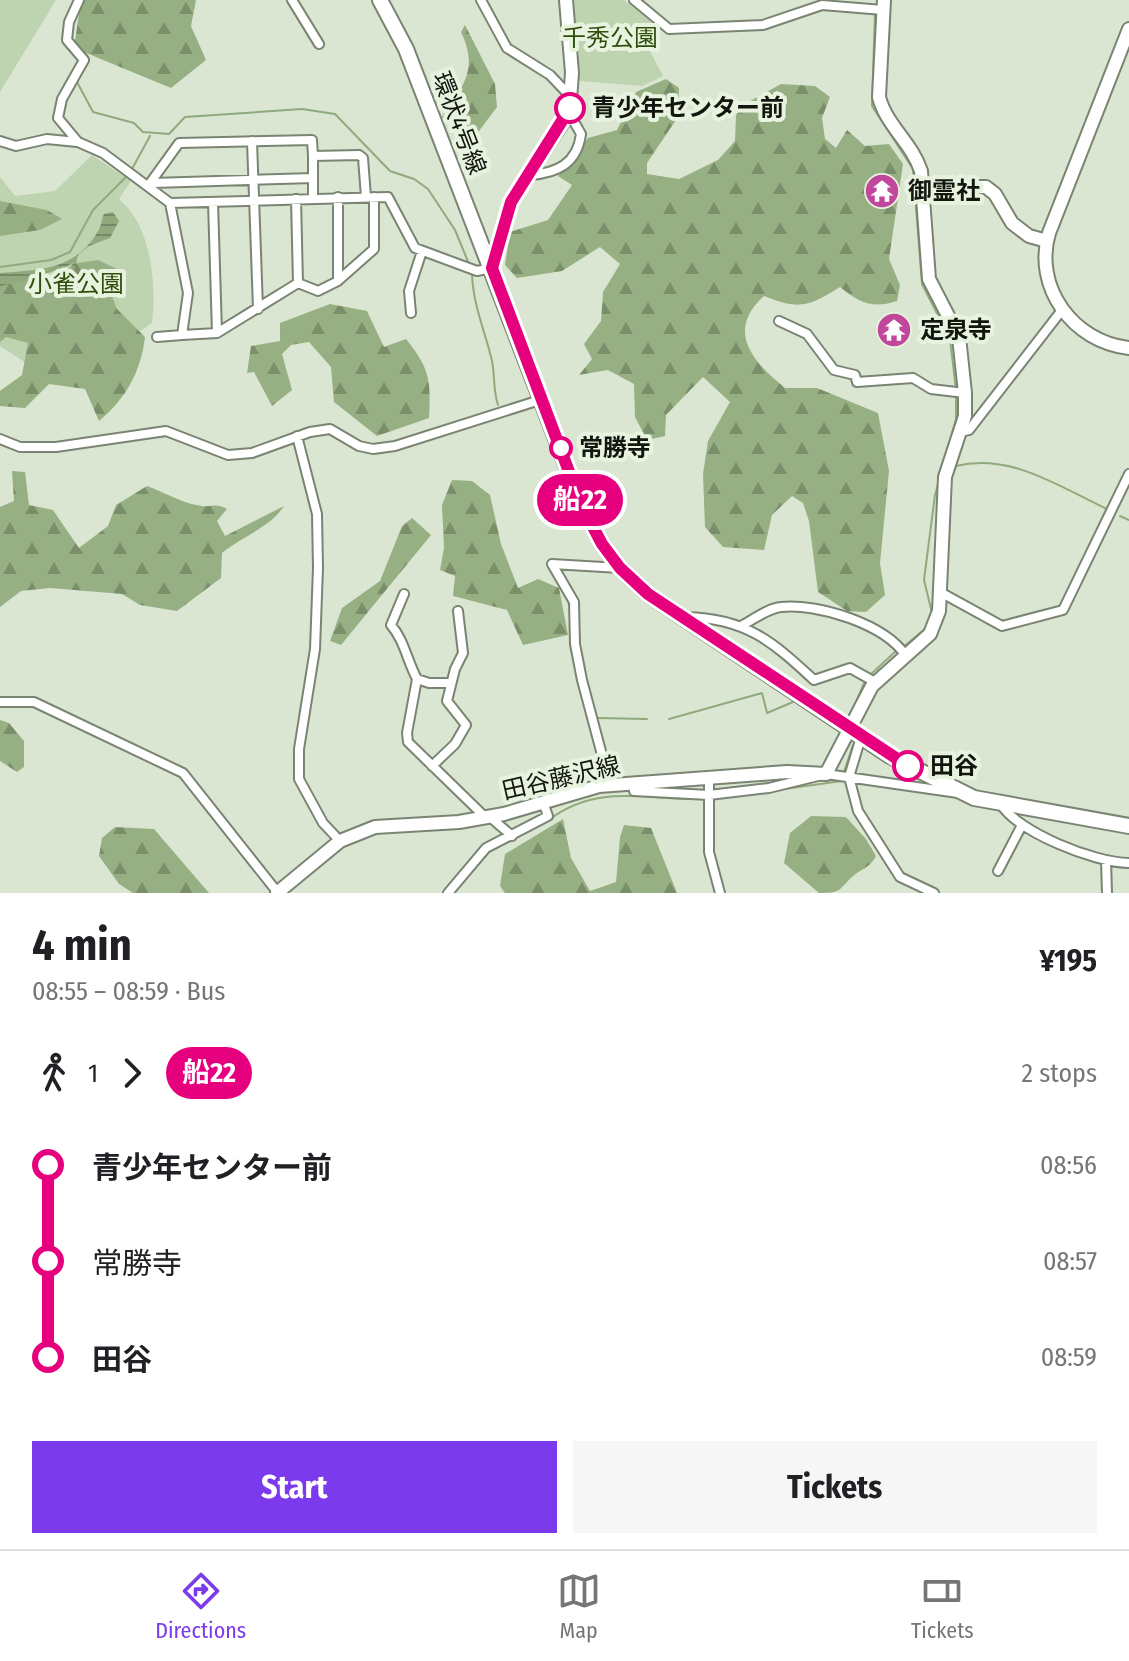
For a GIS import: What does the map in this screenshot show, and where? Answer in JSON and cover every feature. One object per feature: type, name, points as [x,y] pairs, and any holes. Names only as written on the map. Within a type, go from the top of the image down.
[{"type":"main road","name":"環状4号線","points":[[380,0],[406,49],[582,506],[620,568],[677,617],[856,733],[961,793],[1129,826]]},
{"type":"street","points":[[78,142],[62,126],[58,110],[84,60],[67,40],[66,30],[79,0]]},
{"type":"street","points":[[292,0],[319,44]]},
{"type":"street","points":[[481,0],[507,48],[550,75],[571,97]]},
{"type":"street","points":[[170,203],[388,197],[414,246],[486,272],[492,268],[507,213],[569,113],[571,97],[566,0]]},
{"type":"street","points":[[634,0],[669,29],[763,25],[822,5],[884,5],[873,97],[916,156],[924,187],[929,279],[959,337],[959,393],[965,416],[945,477],[939,611],[930,634],[902,650],[870,679],[856,733],[840,776],[863,822],[887,853],[900,877],[934,893]]},
{"type":"street","points":[[1129,29],[1047,241],[1047,282],[1062,310],[1099,340],[1129,348]]},
{"type":"street","points":[[530,175],[560,170],[574,155],[581,134],[569,113]]},
{"type":"street","points":[[0,141],[16,146],[47,139],[78,142],[103,153],[151,185],[170,203],[188,293],[182,335]]},
{"type":"street","points":[[151,185],[179,143],[312,140],[313,198]]},
{"type":"street","points":[[252,141],[258,309]]},
{"type":"street","points":[[298,283],[318,291],[340,279],[374,249],[363,158],[359,155],[313,156]]},
{"type":"street","points":[[151,185],[313,178]]},
{"type":"street","points":[[924,187],[986,187],[995,194],[1003,214],[1012,223],[1029,236],[1047,241]]},
{"type":"street","points":[[338,197],[340,279]]},
{"type":"street","points":[[296,199],[298,283]]},
{"type":"street","points":[[213,202],[217,333]]},
{"type":"street","points":[[411,313],[409,291],[422,251]]},
{"type":"street","points":[[157,337],[217,333],[298,283]]},
{"type":"street","points":[[960,432],[969,430],[1062,310]]},
{"type":"street","points":[[779,321],[807,334],[834,370],[855,375],[857,382],[913,378],[931,389],[959,393]]},
{"type":"street","points":[[0,439],[20,447],[56,447],[166,431],[228,455],[252,453],[297,436],[330,429],[359,446],[373,449],[395,446],[543,399]]},
{"type":"street","points":[[297,436],[317,514],[318,568],[315,649],[299,749],[299,779],[323,823],[340,841]]},
{"type":"street","points":[[940,592],[1002,626],[1063,610],[1129,474]]},
{"type":"street","points":[[610,785],[582,680],[575,644],[574,602],[552,564],[620,568]]},
{"type":"street","points":[[404,594],[391,625],[404,645],[404,658],[417,679],[429,683],[450,683]]},
{"type":"street","points":[[741,627],[776,607],[799,608],[859,620],[902,650]]},
{"type":"street","points":[[432,766],[455,744],[466,725],[447,701],[450,683],[463,653],[458,611]]},
{"type":"street","points":[[677,617],[741,627],[777,645],[814,680],[850,668],[870,679]]},
{"type":"street","points":[[417,679],[408,742],[512,836]]},
{"type":"street","points":[[0,702],[34,702],[183,773],[277,893]]},
{"type":"street","points":[[840,776],[856,733]]},
{"type":"street","name":"田谷藤沢線","points":[[277,893],[340,841],[375,827],[488,817],[544,805],[584,790],[610,785],[787,772],[840,776]]},
{"type":"street","points":[[634,783],[634,791],[709,798],[840,776],[961,793]]},
{"type":"street","points":[[709,777],[709,852],[720,893]]},
{"type":"street","points":[[1000,803],[1009,818],[1022,825],[1106,860],[1129,863]]},
{"type":"street","points":[[448,893],[486,848],[548,816],[544,805]]},
{"type":"street","points":[[998,871],[1022,825]]},
{"type":"street","points":[[1106,860],[1107,893]]},
{"type":"green space","points":[[0,0],[56,0],[0,92]]},
{"type":"green space","points":[[81,0],[196,0],[191,26],[206,60],[171,88],[74,48]]},
{"type":"green space","name":"千秀公園","points":[[569,0],[624,0],[651,22],[645,42],[663,76],[642,86],[579,81]]},
{"type":"green space","points":[[465,25],[495,84],[497,107],[470,143],[442,117],[466,77],[469,57],[461,32]]},
{"type":"green space","points":[[666,79],[679,88],[678,117],[647,163],[647,174],[679,179],[718,160],[735,141],[736,115],[745,104],[781,84],[815,86],[830,97],[822,118],[825,139],[836,148],[847,130],[865,146],[889,144],[903,164],[889,259],[900,285],[897,301],[867,303],[840,287],[820,299],[795,305],[764,296],[746,321],[745,334],[754,357],[785,388],[817,388],[878,413],[889,471],[880,563],[885,595],[866,612],[847,611],[818,592],[809,521],[803,503],[792,496],[772,515],[764,550],[723,547],[705,527],[703,474],[708,441],[730,402],[703,377],[666,415],[665,436],[647,440],[635,417],[634,384],[608,370],[579,375],[592,359],[584,344],[601,321],[603,292],[620,264],[600,247],[562,271],[517,278],[505,265],[510,232],[548,220],[572,185],[558,176],[588,138],[617,130],[636,92]]},
{"type":"green space","name":"小雀公園","points":[[92,155],[131,181],[119,199],[130,210],[145,239],[152,273],[152,323],[108,353],[26,363],[0,346],[0,177],[15,196],[55,191]]},
{"type":"green space","points":[[0,201],[47,210],[62,219],[40,230],[0,236]]},
{"type":"green space","points":[[98,260],[121,271],[109,289],[117,309],[145,337],[131,384],[99,421],[85,389],[49,384],[25,408],[0,406],[0,391],[22,375],[28,343],[6,337],[0,342],[0,281],[21,275],[59,283],[72,264]]},
{"type":"green space","points":[[330,304],[367,311],[384,347],[406,339],[427,376],[429,418],[377,436],[334,402],[331,367],[309,342],[291,345],[282,354],[292,390],[272,406],[254,372],[247,373],[251,346],[280,341],[280,323]]},
{"type":"green space","points":[[12,471],[25,472],[29,505],[53,510],[79,548],[108,526],[116,505],[147,486],[188,503],[227,509],[217,521],[225,536],[284,506],[272,520],[222,553],[221,578],[177,611],[140,605],[122,594],[50,588],[21,591],[0,607],[0,507],[14,501]]},
{"type":"green space","points":[[452,480],[472,481],[490,495],[501,544],[518,588],[538,579],[559,588],[568,635],[523,645],[507,610],[453,596],[455,576],[440,570],[444,548],[442,505]]},
{"type":"green space","points":[[412,518],[431,535],[341,645],[330,641],[342,608],[380,581],[402,526]]},
{"type":"green space","points":[[0,720],[9,723],[24,741],[24,767],[17,772],[0,761]]},
{"type":"green space","points":[[811,816],[846,817],[866,839],[876,856],[836,891],[819,893],[784,863],[790,833]]},
{"type":"green space","points":[[563,819],[571,858],[590,891],[616,882],[624,825],[651,828],[677,893],[505,893],[500,886],[505,854]]},
{"type":"green space","points":[[115,827],[154,829],[209,893],[133,893],[119,884],[99,856],[102,838]]},
{"type":"shaded area","points":[[113,212],[119,221],[110,238],[89,246],[78,255],[71,285],[66,285],[59,276],[72,268],[73,263],[0,286],[0,273],[56,266],[79,254],[98,231],[104,214]]},
{"type":"waterway","points":[[875,13],[872,106],[913,169],[922,284],[950,339],[956,390]]},
{"type":"waterway","points":[[77,82],[93,112],[134,123],[143,132],[169,134],[185,117],[302,109],[335,114],[390,171],[414,179],[428,189],[455,230],[469,264]]},
{"type":"waterway","points":[[132,169],[150,136]]},
{"type":"waterway","points":[[0,267],[51,260],[70,252],[93,210],[126,177]]},
{"type":"waterway","points":[[472,274],[477,307],[492,361],[498,405]]},
{"type":"waterway","points":[[932,613],[924,580],[935,495],[956,419],[956,397]]},
{"type":"waterway","points":[[956,466],[976,463],[1015,468],[1107,509]]},
{"type":"waterway","points":[[1120,516],[1129,520]]},
{"type":"waterway","points":[[902,648],[925,629]]},
{"type":"waterway","points":[[869,676],[896,651]]},
{"type":"waterway","points":[[856,702],[865,681]]},
{"type":"waterway","points":[[669,719],[762,693],[767,713],[793,702]]},
{"type":"waterway","points":[[597,718],[647,719]]},
{"type":"waterway","points":[[843,775],[853,745]]},
{"type":"waterway","points":[[712,799],[842,781]]},
{"type":"waterway","points":[[550,819],[569,808],[606,797],[705,799]]},
{"type":"waterway","points":[[464,881],[489,852],[545,822]]},
{"type":"bus line","name":"船22","points":[[570,108],[566,120],[511,202],[492,268],[582,506],[602,544],[620,568],[648,594],[677,617],[908,766]]},
{"type":"place","name":"青少年センター前","points":[[570,108]]},
{"type":"place","name":"御霊社","points":[[882,191]]},
{"type":"place","name":"定泉寺","points":[[894,330]]},
{"type":"place","name":"常勝寺","points":[[561,448]]},
{"type":"place","name":"田谷","points":[[908,766]]}]
